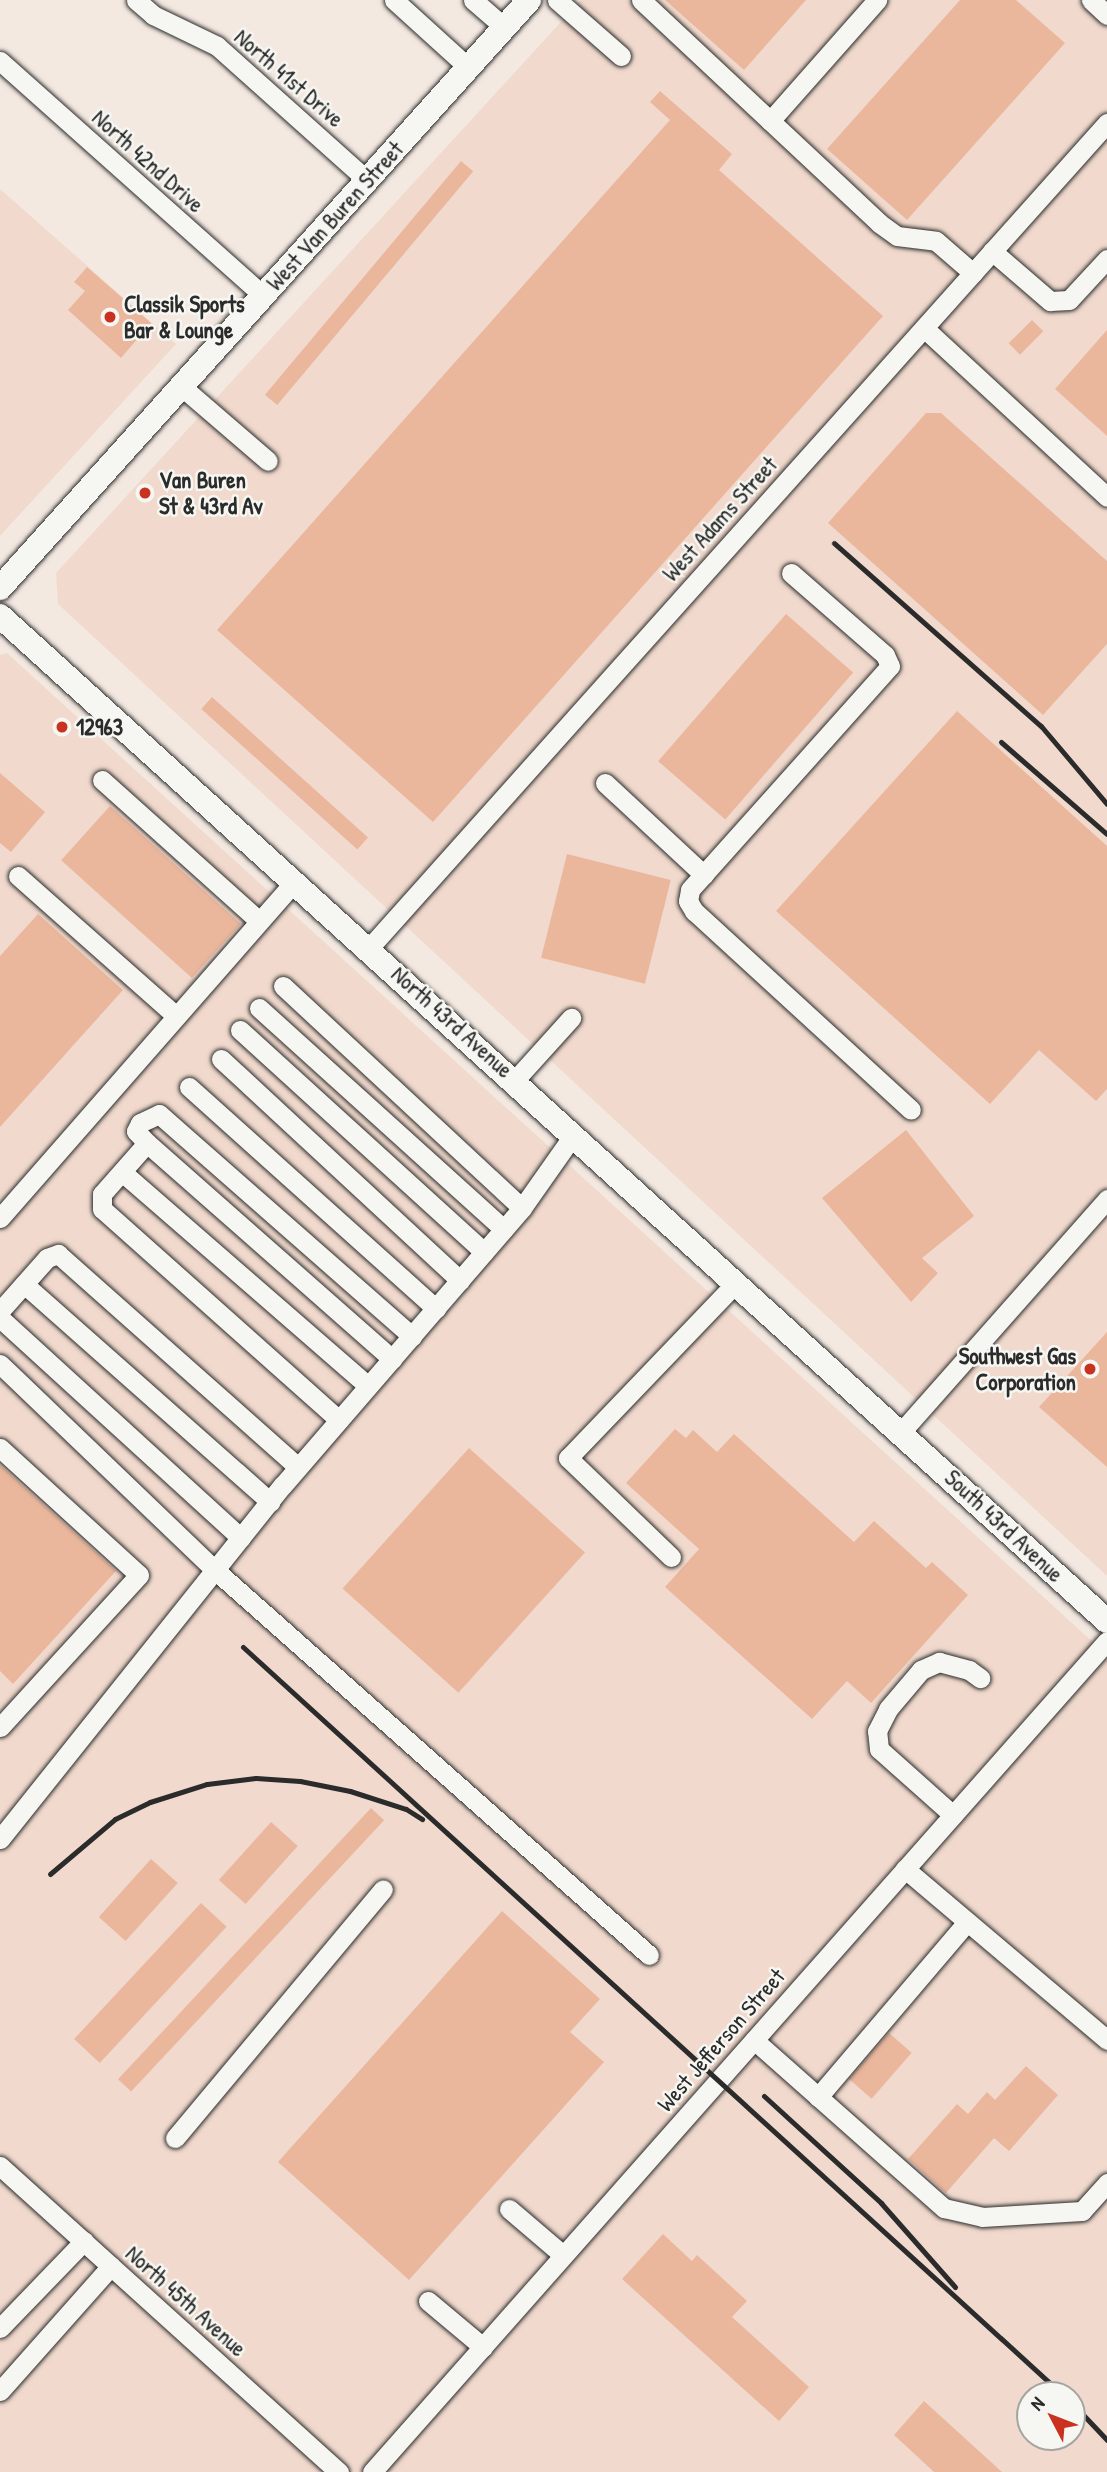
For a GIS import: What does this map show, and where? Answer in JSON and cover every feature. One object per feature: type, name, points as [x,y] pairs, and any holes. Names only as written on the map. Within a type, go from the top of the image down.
[{"type":"main road","name":"West Van Buren Street","points":[[0,588],[528,0]]},
{"type":"main road","name":"North 43rd Avenue","points":[[0,617],[369,947],[902,1431]]},
{"type":"main road","name":"South 43rd Avenue","points":[[902,1431],[1107,1620]]},
{"type":"street","name":"North 41st Drive","points":[[136,0],[153,15],[217,46],[368,180]]},
{"type":"street","points":[[394,0],[468,67]]},
{"type":"street","points":[[473,0],[504,27]]},
{"type":"street","points":[[557,0],[621,56]]},
{"type":"street","points":[[641,0],[897,236],[936,241],[973,273]]},
{"type":"street","points":[[770,121],[877,0]]},
{"type":"street","points":[[1090,0],[1107,15]]},
{"type":"street","name":"North 42nd Drive","points":[[0,61],[264,296]]},
{"type":"street","name":"West Adams Street","points":[[369,947],[1107,123]]},
{"type":"street","points":[[992,251],[1050,301],[1069,300],[1107,258]]},
{"type":"street","points":[[924,328],[1107,497]]},
{"type":"street","points":[[182,387],[268,461]]},
{"type":"street","points":[[791,573],[886,655],[890,666],[690,890],[688,901],[694,911],[911,1110]]},
{"type":"street","points":[[102,780],[259,921]]},
{"type":"street","points":[[605,783],[704,875]]},
{"type":"street","points":[[18,876],[176,1016]]},
{"type":"street","points":[[0,1218],[295,881]]},
{"type":"street","points":[[283,986],[522,1208]]},
{"type":"street","points":[[259,1008],[504,1229]]},
{"type":"street","points":[[515,1080],[571,1018]]},
{"type":"street","points":[[240,1030],[484,1252]]},
{"type":"street","points":[[222,1059],[460,1280]]},
{"type":"street","points":[[189,1087],[436,1309]]},
{"type":"street","points":[[392,1359],[147,1143],[136,1131],[145,1118],[156,1113],[411,1336]]},
{"type":"street","points":[[0,1839],[298,1467],[522,1208],[575,1133]]},
{"type":"street","points":[[147,1143],[102,1194],[102,1209],[339,1420]]},
{"type":"street","points":[[122,1172],[368,1386]]},
{"type":"street","points":[[902,1431],[1107,1199]]},
{"type":"street","points":[[0,1311],[51,1254],[62,1256],[298,1467]]},
{"type":"street","points":[[671,1557],[568,1458],[737,1282]]},
{"type":"street","points":[[24,1284],[270,1502]]},
{"type":"street","points":[[0,1318],[241,1538]]},
{"type":"street","points":[[0,1364],[215,1570],[649,1955]]},
{"type":"street","points":[[0,1448],[139,1575],[0,1727]]},
{"type":"street","name":"West Jefferson Street","points":[[372,2472],[1107,1641]]},
{"type":"street","points":[[953,1815],[879,1749],[877,1731],[888,1709],[921,1670],[939,1662],[969,1670],[980,1678]]},
{"type":"street","points":[[905,1869],[1107,2040]]},
{"type":"street","points":[[175,2138],[383,1889]]},
{"type":"street","points":[[818,2097],[967,1922]]},
{"type":"street","points":[[754,2040],[944,2207],[982,2217],[1082,2211],[1107,2183]]},
{"type":"street","name":"North 45th Avenue","points":[[0,2166],[339,2472]]},
{"type":"street","points":[[509,2209],[563,2255]]},
{"type":"street","points":[[0,2328],[84,2241]]},
{"type":"street","points":[[0,2391],[111,2266]]},
{"type":"street","points":[[428,2301],[482,2347]]},
{"type":"shaded area","points":[[581,0],[1107,0],[1107,1576],[58,604],[56,573]]},
{"type":"shaded area","points":[[0,189],[176,344],[0,536]]},
{"type":"shaded area","points":[[7,653],[1107,1655],[1107,2472],[0,2472],[0,655]]},
{"type":"building","points":[[665,0],[806,0],[744,70]]},
{"type":"building","points":[[960,0],[1016,0],[1065,43],[907,220],[827,149]]},
{"type":"building","points":[[660,91],[732,154],[719,170],[883,316],[433,822],[217,630],[670,120],[650,102]]},
{"type":"building","points":[[461,161],[473,171],[277,405],[265,395]]},
{"type":"building","name":"Classik Sports Bar & Lounge","points":[[87,267],[151,323],[121,358],[68,310],[85,291],[74,282]]},
{"type":"building","points":[[1032,320],[1043,331],[1020,355],[1009,343]]},
{"type":"building","points":[[1107,330],[1107,436],[1055,389]]},
{"type":"building","points":[[926,413],[941,413],[1107,561],[1107,644],[1043,715],[828,523]]},
{"type":"building","points":[[786,614],[853,672],[725,820],[658,761]]},
{"type":"building","points":[[212,697],[368,838],[357,849],[201,709]]},
{"type":"building","points":[[957,711],[1107,846],[1107,1089],[1096,1101],[1039,1050],[990,1104],[776,911]]},
{"type":"building","points":[[0,773],[45,812],[11,852],[0,843]]},
{"type":"building","points":[[110,806],[241,924],[192,978],[61,860]]},
{"type":"building","points":[[567,854],[671,880],[645,984],[541,958]]},
{"type":"building","points":[[38,914],[123,990],[0,1127],[0,956]]},
{"type":"building","points":[[906,1130],[974,1216],[922,1258],[938,1273],[911,1302],[822,1198]]},
{"type":"building","name":"Southwest Gas Corporation","points":[[1107,1332],[1107,1467],[1039,1407]]},
{"type":"building","points":[[675,1429],[686,1438],[693,1430],[717,1452],[734,1434],[854,1542],[874,1521],[926,1568],[932,1562],[968,1595],[871,1703],[847,1681],[812,1719],[665,1587],[699,1549],[626,1483]]},
{"type":"building","points":[[469,1448],[585,1552],[458,1693],[343,1588]]},
{"type":"building","points":[[0,1465],[116,1571],[13,1684],[0,1671]]},
{"type":"building","points":[[371,1808],[384,1820],[131,2092],[118,2079]]},
{"type":"building","points":[[271,1822],[298,1846],[246,1904],[219,1880]]},
{"type":"building","points":[[151,1859],[178,1883],[126,1941],[99,1917]]},
{"type":"building","points":[[201,1903],[227,1927],[100,2063],[74,2039]]},
{"type":"building","points":[[502,1911],[600,1999],[570,2032],[604,2062],[409,2280],[278,2162]]},
{"type":"building","points":[[889,2033],[912,2053],[872,2099],[849,2079]]},
{"type":"building","points":[[1026,2066],[1058,2095],[1009,2151],[994,2138],[946,2193],[908,2159],[957,2104],[968,2114],[987,2092],[995,2100]]},
{"type":"building","points":[[663,2234],[692,2261],[697,2255],[747,2301],[732,2317],[809,2387],[779,2421],[622,2279]]},
{"type":"building","points":[[924,2401],[1002,2472],[934,2472],[894,2435]]},
{"type":"railway","points":[[834,543],[1041,726],[1107,804]]},
{"type":"railway","points":[[1001,742],[1107,834]]},
{"type":"railway","points":[[243,1647],[1048,2381]]},
{"type":"railway","points":[[50,1874],[115,1819],[150,1802],[207,1784],[256,1778],[300,1781],[350,1791],[406,1809],[422,1819]]},
{"type":"railway","points":[[764,2096],[881,2203],[955,2287]]},
{"type":"railway","points":[[1086,2418],[1107,2440]]},
{"type":"place","name":"Classik Sports Bar & Lounge","points":[[110,317]]},
{"type":"place","name":"Van Buren St & 43rd Av","points":[[145,493]]},
{"type":"place","name":"12963","points":[[62,727]]},
{"type":"place","name":"Southwest Gas Corporation","points":[[1090,1369]]}]
